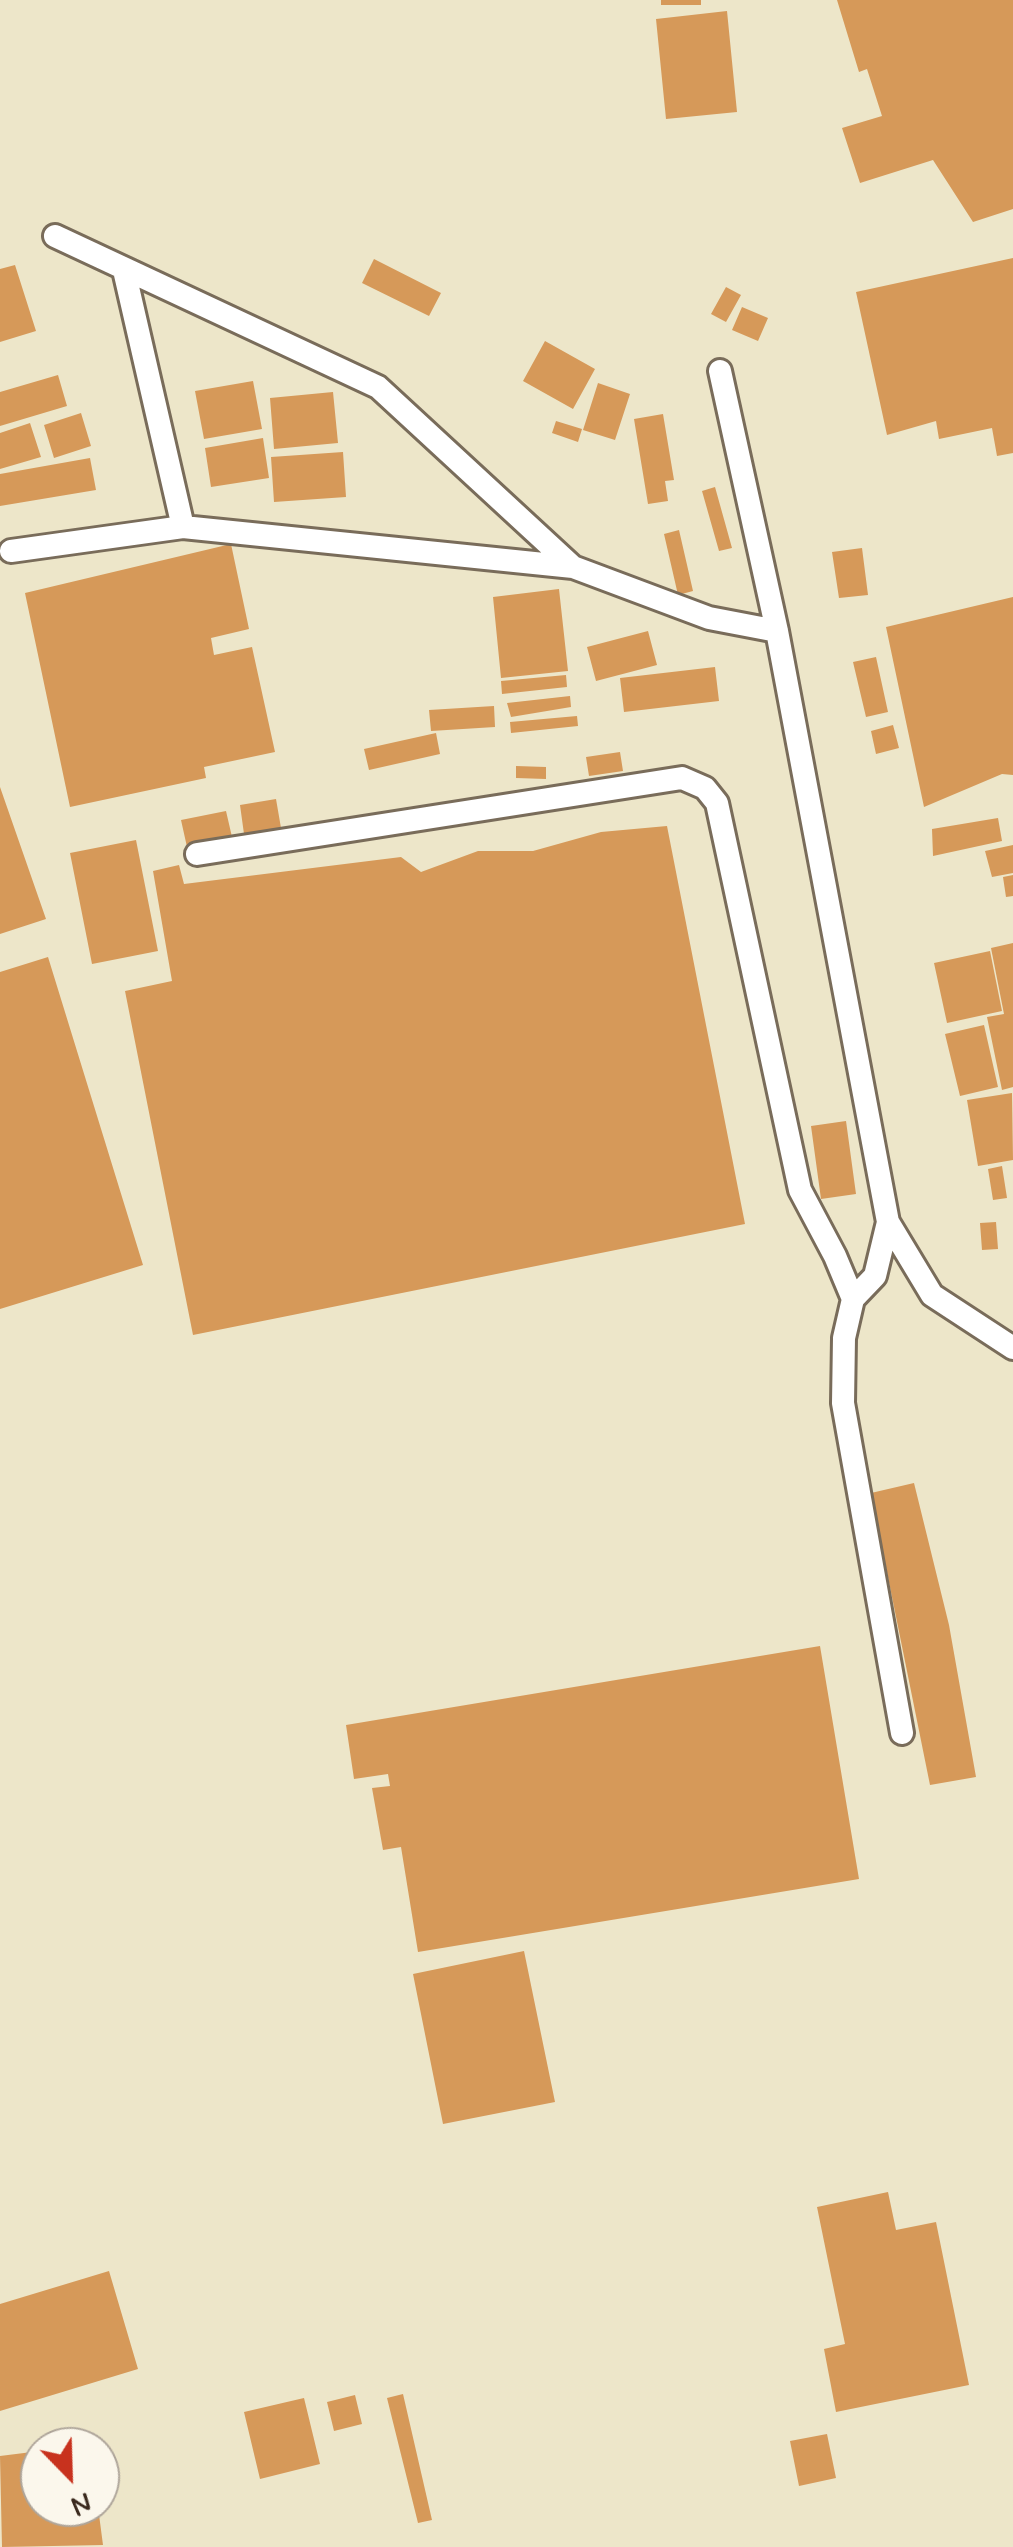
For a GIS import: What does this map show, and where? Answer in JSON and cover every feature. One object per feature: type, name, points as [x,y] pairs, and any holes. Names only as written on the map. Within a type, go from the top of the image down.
[{"type":"lane","points":[[55,236],[378,388],[573,567]]},
{"type":"lane","points":[[124,270],[183,527]]},
{"type":"lane","points":[[720,371],[777,631],[888,1222],[932,1295],[1013,1348]]},
{"type":"lane","points":[[10,550],[183,527],[573,567],[709,618],[777,631]]},
{"type":"lane","points":[[197,854],[682,778],[705,788],[717,803],[800,1190],[836,1256],[853,1299]]},
{"type":"lane","points":[[888,1222],[875,1276],[853,1299],[844,1338],[844,1403],[902,1733]]},
{"type":"building","points":[[661,0],[701,0],[701,5],[661,5]]},
{"type":"building","points":[[837,0],[1013,0],[1013,209],[973,222],[933,160],[860,183],[842,128],[882,116],[867,69],[859,72]]},
{"type":"building","points":[[727,11],[737,112],[666,119],[656,19]]},
{"type":"building","points":[[1013,258],[1013,453],[997,456],[992,428],[939,439],[936,421],[887,435],[856,292]]},
{"type":"building","points":[[374,259],[441,293],[429,316],[362,283]]},
{"type":"building","points":[[15,265],[36,331],[0,342],[0,269]]},
{"type":"building","points":[[726,287],[741,295],[726,322],[711,314]]},
{"type":"building","points":[[742,307],[768,318],[758,341],[732,330]]},
{"type":"building","points":[[545,341],[595,369],[573,409],[523,381]]},
{"type":"building","points":[[58,375],[67,406],[0,426],[0,392]]},
{"type":"building","points":[[253,381],[262,429],[204,439],[195,391]]},
{"type":"building","points":[[598,383],[630,394],[615,440],[583,430]]},
{"type":"building","points":[[333,392],[338,443],[274,449],[270,398]]},
{"type":"building","points":[[81,413],[91,446],[54,458],[44,425]]},
{"type":"building","points":[[663,414],[674,480],[665,481],[668,501],[648,504],[634,419]]},
{"type":"building","points":[[556,421],[582,429],[578,442],[552,433]]},
{"type":"building","points":[[30,423],[41,457],[0,469],[0,433]]},
{"type":"building","points":[[263,438],[269,478],[211,487],[205,448]]},
{"type":"building","points":[[343,452],[346,497],[274,502],[271,457]]},
{"type":"building","points":[[90,458],[96,490],[0,506],[0,474]]},
{"type":"building","points":[[715,487],[732,548],[719,551],[702,491]]},
{"type":"building","points":[[679,530],[693,591],[678,595],[664,534]]},
{"type":"building","points":[[231,544],[249,629],[211,638],[214,655],[252,647],[275,752],[204,767],[206,778],[70,807],[25,593]]},
{"type":"building","points":[[862,548],[868,595],[839,598],[832,552]]},
{"type":"building","points":[[559,589],[568,671],[501,678],[493,597]]},
{"type":"building","points":[[1013,597],[1013,775],[1002,774],[924,807],[886,627]]},
{"type":"building","points":[[648,631],[657,665],[596,681],[587,647]]},
{"type":"building","points":[[876,657],[888,712],[866,717],[853,662]]},
{"type":"building","points":[[715,667],[719,701],[624,712],[620,678]]},
{"type":"building","points":[[566,675],[567,687],[502,694],[501,681]]},
{"type":"building","points":[[570,696],[571,707],[511,717],[507,703]]},
{"type":"building","points":[[494,706],[495,727],[431,731],[429,710]]},
{"type":"building","points":[[577,716],[578,726],[511,733],[510,722]]},
{"type":"building","points":[[893,725],[899,748],[876,754],[871,731]]},
{"type":"building","points":[[436,733],[440,754],[369,770],[364,749]]},
{"type":"building","points":[[620,752],[623,771],[589,776],[586,757]]},
{"type":"building","points":[[516,766],[546,767],[546,779],[516,778]]},
{"type":"building","points":[[0,787],[46,919],[0,934]]},
{"type":"building","points":[[276,799],[281,828],[244,834],[240,805]]},
{"type":"building","points":[[226,811],[232,837],[187,847],[181,820]]},
{"type":"building","points":[[998,818],[1002,841],[933,856],[932,829]]},
{"type":"building","points":[[667,826],[745,1224],[193,1335],[125,991],[172,981],[153,871],[179,865],[184,884],[401,857],[421,872],[478,851],[533,851],[601,832]]},
{"type":"building","points":[[136,840],[158,951],[92,964],[70,853]]},
{"type":"building","points":[[1013,845],[1013,873],[992,877],[985,851]]},
{"type":"building","points":[[1013,875],[1013,896],[1006,897],[1003,877]]},
{"type":"building","points":[[1013,943],[1013,1087],[1002,1090],[987,1017],[1004,1014],[991,948]]},
{"type":"building","points":[[990,951],[1002,1011],[947,1023],[934,963]]},
{"type":"building","points":[[48,957],[143,1265],[0,1309],[0,972]]},
{"type":"building","points":[[984,1025],[998,1087],[960,1096],[945,1034]]},
{"type":"building","points":[[1012,1093],[1013,1160],[978,1166],[967,1100]]},
{"type":"building","points":[[846,1121],[856,1194],[821,1199],[811,1126]]},
{"type":"building","points":[[1002,1166],[1007,1198],[993,1200],[988,1169]]},
{"type":"building","points":[[996,1222],[998,1249],[982,1250],[980,1223]]},
{"type":"building","points":[[914,1483],[949,1625],[976,1777],[930,1785],[871,1493]]},
{"type":"building","points":[[820,1646],[859,1879],[418,1952],[401,1847],[383,1850],[372,1788],[390,1786],[388,1774],[354,1779],[346,1725]]},
{"type":"building","points":[[524,1951],[555,2102],[443,2124],[413,1974]]},
{"type":"building","points":[[888,2192],[896,2230],[936,2222],[969,2385],[836,2412],[824,2349],[845,2344],[817,2207]]},
{"type":"building","points":[[109,2271],[138,2369],[0,2411],[0,2304]]},
{"type":"building","points":[[403,2394],[432,2520],[418,2523],[387,2398]]},
{"type":"building","points":[[355,2395],[362,2424],[334,2431],[327,2402]]},
{"type":"building","points":[[304,2398],[320,2464],[260,2479],[244,2412]]},
{"type":"building","points":[[827,2434],[836,2478],[799,2486],[790,2441]]},
{"type":"building","points":[[20,2454],[20,2527],[101,2527],[103,2545],[2,2547],[0,2456]]}]
